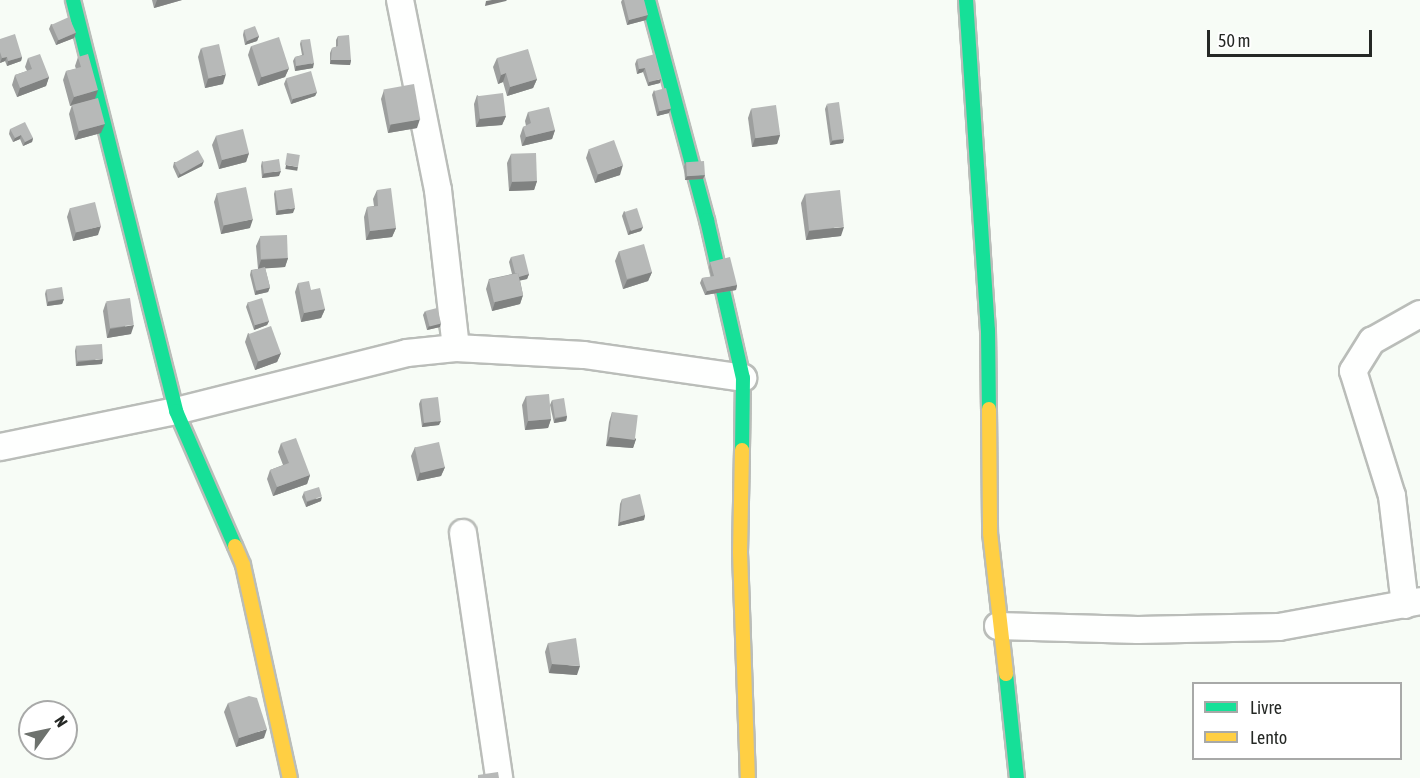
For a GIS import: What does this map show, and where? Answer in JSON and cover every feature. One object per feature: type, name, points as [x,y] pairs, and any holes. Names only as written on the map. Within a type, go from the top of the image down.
[{"type":"street","points":[[73,0],[176,411],[243,565],[290,778]]},
{"type":"street","points":[[400,0],[438,190],[456,348]]},
{"type":"street","points":[[648,0],[707,220],[742,378],[740,552],[748,778]]},
{"type":"street","points":[[966,0],[988,330],[990,533],[998,626],[1017,778]]},
{"type":"street","points":[[998,626],[1138,630],[1279,627],[1412,603],[1392,496],[1353,371],[1372,341],[1420,314]]},
{"type":"street","points":[[0,447],[176,411],[407,352],[456,348],[584,355],[742,378]]},
{"type":"street","points":[[463,533],[499,778]]},
{"type":"building","points":[[624,0],[644,0],[648,15],[629,20]]},
{"type":"building","points":[[69,17],[76,33],[59,40],[52,25]]},
{"type":"building","points":[[255,26],[259,36],[247,41],[244,30]]},
{"type":"building","points":[[15,34],[22,57],[8,61],[7,57],[2,58],[0,39]]},
{"type":"building","points":[[349,35],[351,60],[331,60],[332,48],[338,46],[338,36]]},
{"type":"building","points":[[279,37],[289,68],[262,77],[251,46]]},
{"type":"building","points":[[310,39],[314,63],[296,66],[295,57],[304,55],[301,40]]},
{"type":"building","points":[[219,44],[226,74],[208,78],[201,48]]},
{"type":"building","points":[[528,49],[537,79],[510,87],[506,73],[501,75],[497,58]]},
{"type":"building","points":[[40,54],[49,77],[20,88],[15,75],[32,69],[28,58]]},
{"type":"building","points":[[88,54],[98,90],[74,97],[66,71],[81,67],[78,57]]},
{"type":"building","points":[[655,54],[661,79],[649,82],[645,68],[639,69],[637,59]]},
{"type":"building","points":[[311,71],[317,92],[292,99],[286,78]]},
{"type":"building","points":[[414,84],[420,119],[390,125],[383,89]]},
{"type":"building","points":[[666,88],[671,108],[659,111],[654,91]]},
{"type":"building","points":[[503,93],[506,116],[480,119],[477,96]]},
{"type":"building","points":[[98,98],[105,124],[79,131],[72,105]]},
{"type":"building","points":[[839,102],[844,139],[832,140],[827,104]]},
{"type":"building","points":[[776,105],[780,135],[755,138],[751,108]]},
{"type":"building","points":[[549,107],[555,130],[526,137],[523,127],[531,123],[528,112]]},
{"type":"building","points":[[25,122],[33,138],[25,142],[21,135],[15,138],[10,129]]},
{"type":"building","points":[[243,129],[249,153],[222,160],[216,136]]},
{"type":"building","points":[[614,140],[623,165],[598,175],[589,149]]},
{"type":"building","points":[[198,150],[204,161],[181,174],[174,163]]},
{"type":"building","points":[[287,153],[300,155],[298,167],[285,165]]},
{"type":"building","points":[[536,153],[537,181],[512,182],[511,154]]},
{"type":"building","points":[[279,159],[281,171],[264,174],[262,162]]},
{"type":"building","points":[[704,161],[705,175],[687,176],[686,162]]},
{"type":"building","points":[[246,187],[253,219],[224,226],[217,193]]},
{"type":"building","points":[[292,188],[295,208],[278,210],[275,191]]},
{"type":"building","points":[[391,188],[396,228],[370,231],[367,207],[378,206],[377,190]]},
{"type":"building","points":[[840,190],[844,227],[809,230],[805,194]]},
{"type":"building","points":[[95,202],[101,226],[76,233],[70,208]]},
{"type":"building","points":[[637,208],[643,227],[631,231],[625,212]]},
{"type":"building","points":[[287,235],[288,258],[261,259],[260,236]]},
{"type":"building","points":[[644,244],[652,272],[627,279],[619,251]]},
{"type":"building","points":[[524,254],[529,274],[519,277],[518,273],[515,273],[511,257]]},
{"type":"building","points":[[730,257],[737,285],[707,291],[702,278],[714,276],[710,262]]},
{"type":"building","points":[[265,267],[270,287],[256,291],[251,270]]},
{"type":"building","points":[[518,273],[523,295],[494,302],[489,280]]},
{"type":"building","points":[[309,281],[311,290],[320,288],[325,309],[304,313],[298,283]]},
{"type":"building","points":[[62,287],[64,299],[48,301],[46,290]]},
{"type":"building","points":[[130,298],[134,325],[110,328],[106,301]]},
{"type":"building","points":[[262,298],[269,321],[255,325],[248,302]]},
{"type":"building","points":[[437,308],[441,323],[430,327],[425,311]]},
{"type":"building","points":[[271,326],[281,353],[258,361],[248,334]]},
{"type":"building","points":[[102,344],[103,359],[77,361],[76,346]]},
{"type":"building","points":[[549,394],[551,419],[528,421],[526,396]]},
{"type":"building","points":[[438,397],[441,421],[424,423],[421,399]]},
{"type":"building","points":[[564,398],[567,416],[555,418],[552,400]]},
{"type":"building","points":[[612,412],[638,415],[635,440],[609,437]]},
{"type":"building","points":[[296,438],[310,475],[277,487],[270,470],[289,463],[281,443]]},
{"type":"building","points":[[439,442],[445,467],[420,473],[415,448]]},
{"type":"building","points":[[319,487],[322,497],[307,501],[304,492]]},
{"type":"building","points":[[640,494],[645,515],[620,522],[622,499]]},
{"type":"building","points":[[576,638],[580,666],[552,664],[548,643]]},
{"type":"building","points":[[249,696],[257,698],[267,729],[239,738],[228,703]]},
{"type":"building","points":[[498,772],[499,778],[478,778],[478,775]]},
{"type":"traffic: fast","points":[[73,0],[176,411],[235,546]]},
{"type":"traffic: fast","points":[[648,0],[707,220],[743,378],[742,450]]},
{"type":"traffic: fast","points":[[966,0],[988,330],[989,409]]},
{"type":"traffic: fast","points":[[1006,674],[1017,778]]},
{"type":"traffic: slow","points":[[989,409],[990,533],[1006,674]]},
{"type":"traffic: slow","points":[[742,450],[740,552],[748,778]]},
{"type":"traffic: slow","points":[[235,546],[243,565],[290,778]]}]
